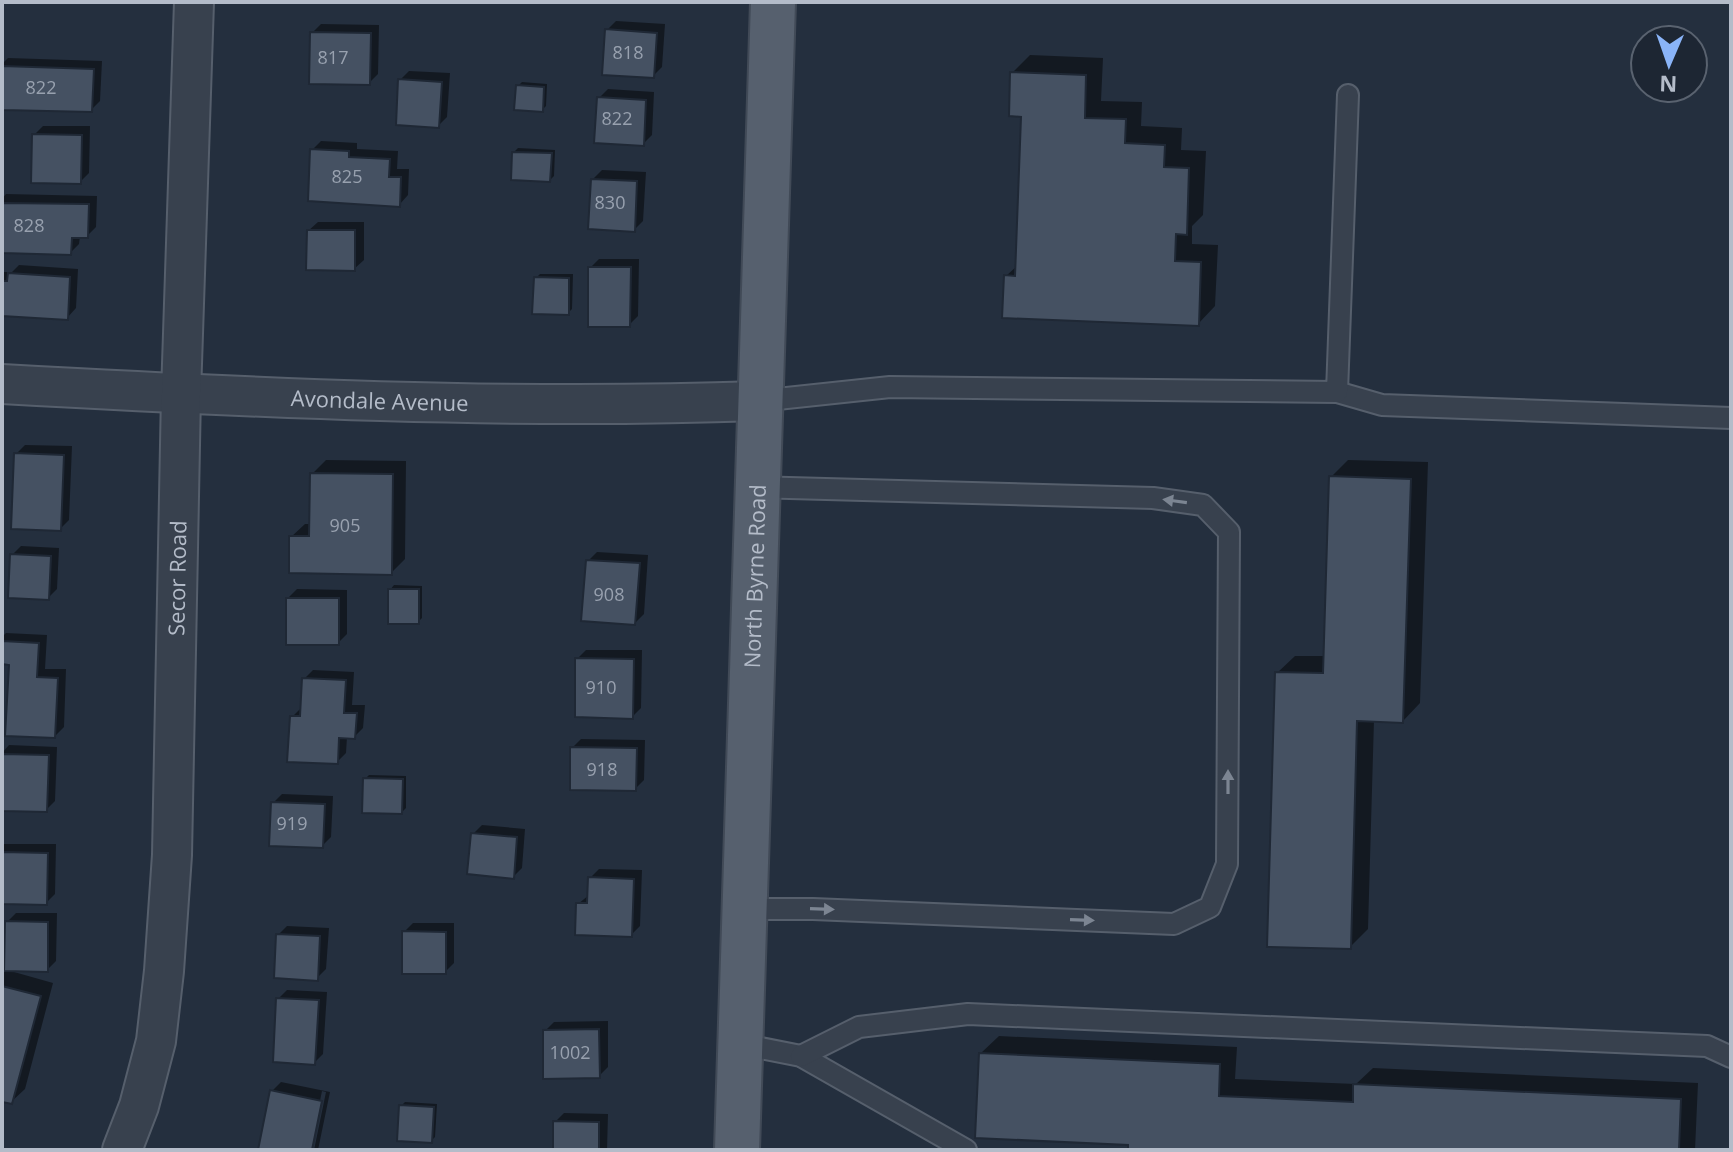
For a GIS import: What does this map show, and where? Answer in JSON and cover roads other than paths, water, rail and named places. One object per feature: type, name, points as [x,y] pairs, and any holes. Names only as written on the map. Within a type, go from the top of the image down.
[{"type":"main road","name":"North Byrne Road","points":[[737,1150],[773,2]]},
{"type":"street","name":"Secor Road","points":[[122,1150],[139,1106],[156,1041],[172,855],[181,394],[194,2]]},
{"type":"street","name":"Avondale Avenue","points":[[2,384],[181,394],[618,406],[759,401]]},
{"type":"lane","points":[[1337,392],[1348,95]]},
{"type":"lane","points":[[759,401],[890,387],[1337,392],[1382,405],[1731,418]]},
{"type":"lane","points":[[744,909],[813,909],[1174,924],[1210,907],[1227,864],[1229,532],[1203,505],[1153,498],[756,487]]},
{"type":"lane","points":[[801,1056],[859,1027],[968,1014],[1707,1046],[1731,1057]]},
{"type":"lane","points":[[740,1044],[801,1056],[966,1150]]}]
